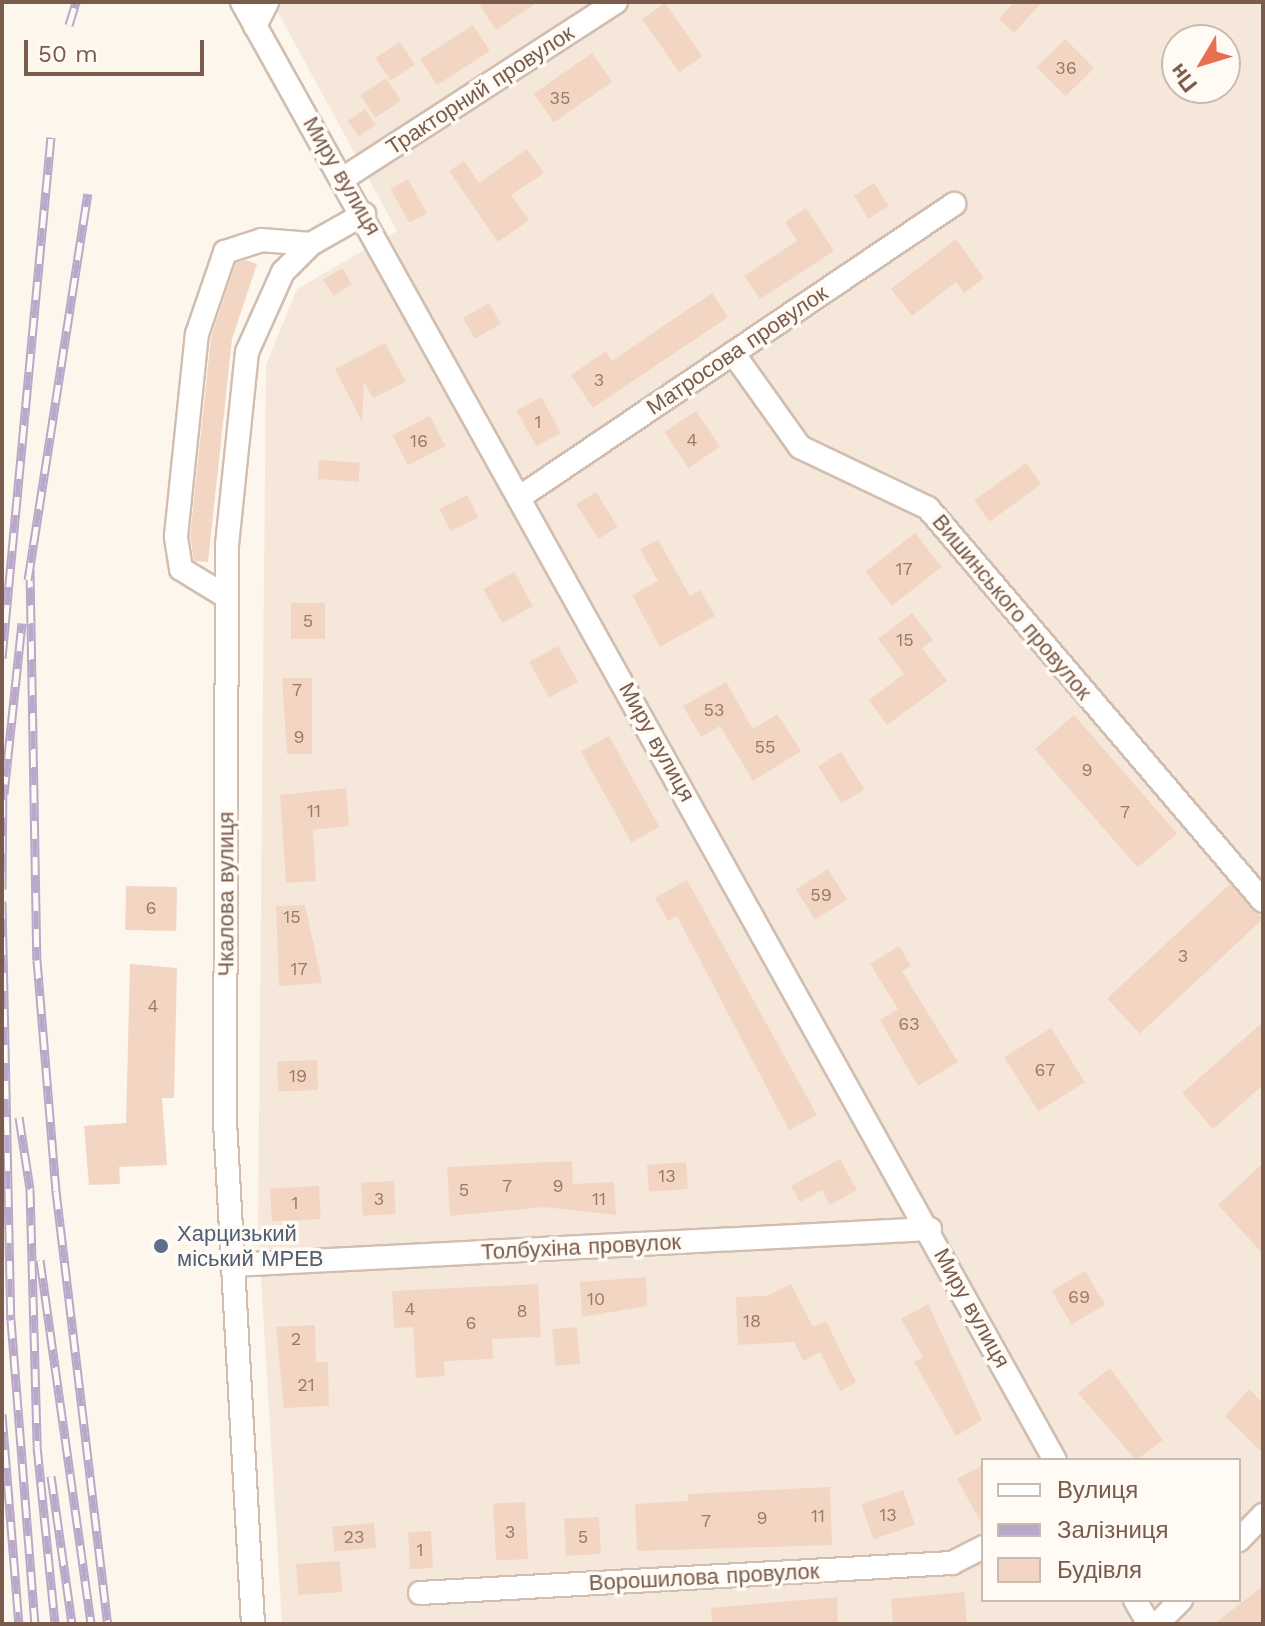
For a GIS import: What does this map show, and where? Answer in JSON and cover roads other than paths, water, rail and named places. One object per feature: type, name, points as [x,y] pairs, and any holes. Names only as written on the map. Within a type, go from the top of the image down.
[{"type":"street","name":"Миру вулиця","points":[[242,2],[344,178],[930,1229],[1054,1458]]},
{"type":"street","points":[[255,26],[267,2]]},
{"type":"street","name":"Тракторний провулок","points":[[344,178],[616,2]]},
{"type":"street","name":"Матросова провулок","points":[[520,497],[954,204]]},
{"type":"street","name":"Чкалова вулиця","points":[[253,1624],[225,1122],[227,597],[247,352],[283,272],[311,244],[364,214]]},
{"type":"street","points":[[227,597],[181,569],[176,536],[197,334],[225,252],[261,240],[311,244]]},
{"type":"street","name":"Вишинського провулок","points":[[733,353],[800,447],[928,508],[1263,901]]},
{"type":"street","name":"Толбухіна провулок","points":[[232,1265],[930,1229]]},
{"type":"street","points":[[1241,1538],[1263,1515]]},
{"type":"street","name":"Ворошилова провулок","points":[[420,1593],[952,1563],[981,1548]]},
{"type":"street","points":[[1136,1602],[1149,1624]]},
{"type":"street","points":[[1157,1624],[1179,1602]]},
{"type":"railway","points":[[69,25],[76,2]]},
{"type":"railway","points":[[2,658],[51,137]]},
{"type":"railway","points":[[28,580],[88,194]]},
{"type":"railway","points":[[30,569],[37,960],[56,1191],[108,1624]]},
{"type":"railway","points":[[4,794],[22,623]]},
{"type":"railway","points":[[2,889],[3,784]]},
{"type":"railway","points":[[2,901],[11,1320],[35,1624]]},
{"type":"railway","points":[[19,1117],[30,1189],[37,1446],[55,1624]]},
{"type":"railway","points":[[40,1260],[91,1624]]},
{"type":"railway","points":[[2,1414],[19,1624]]},
{"type":"railway","points":[[51,1476],[72,1624]]},
{"type":"place","name":"Харцизький міський МРЕВ","points":[[161,1246]]}]
